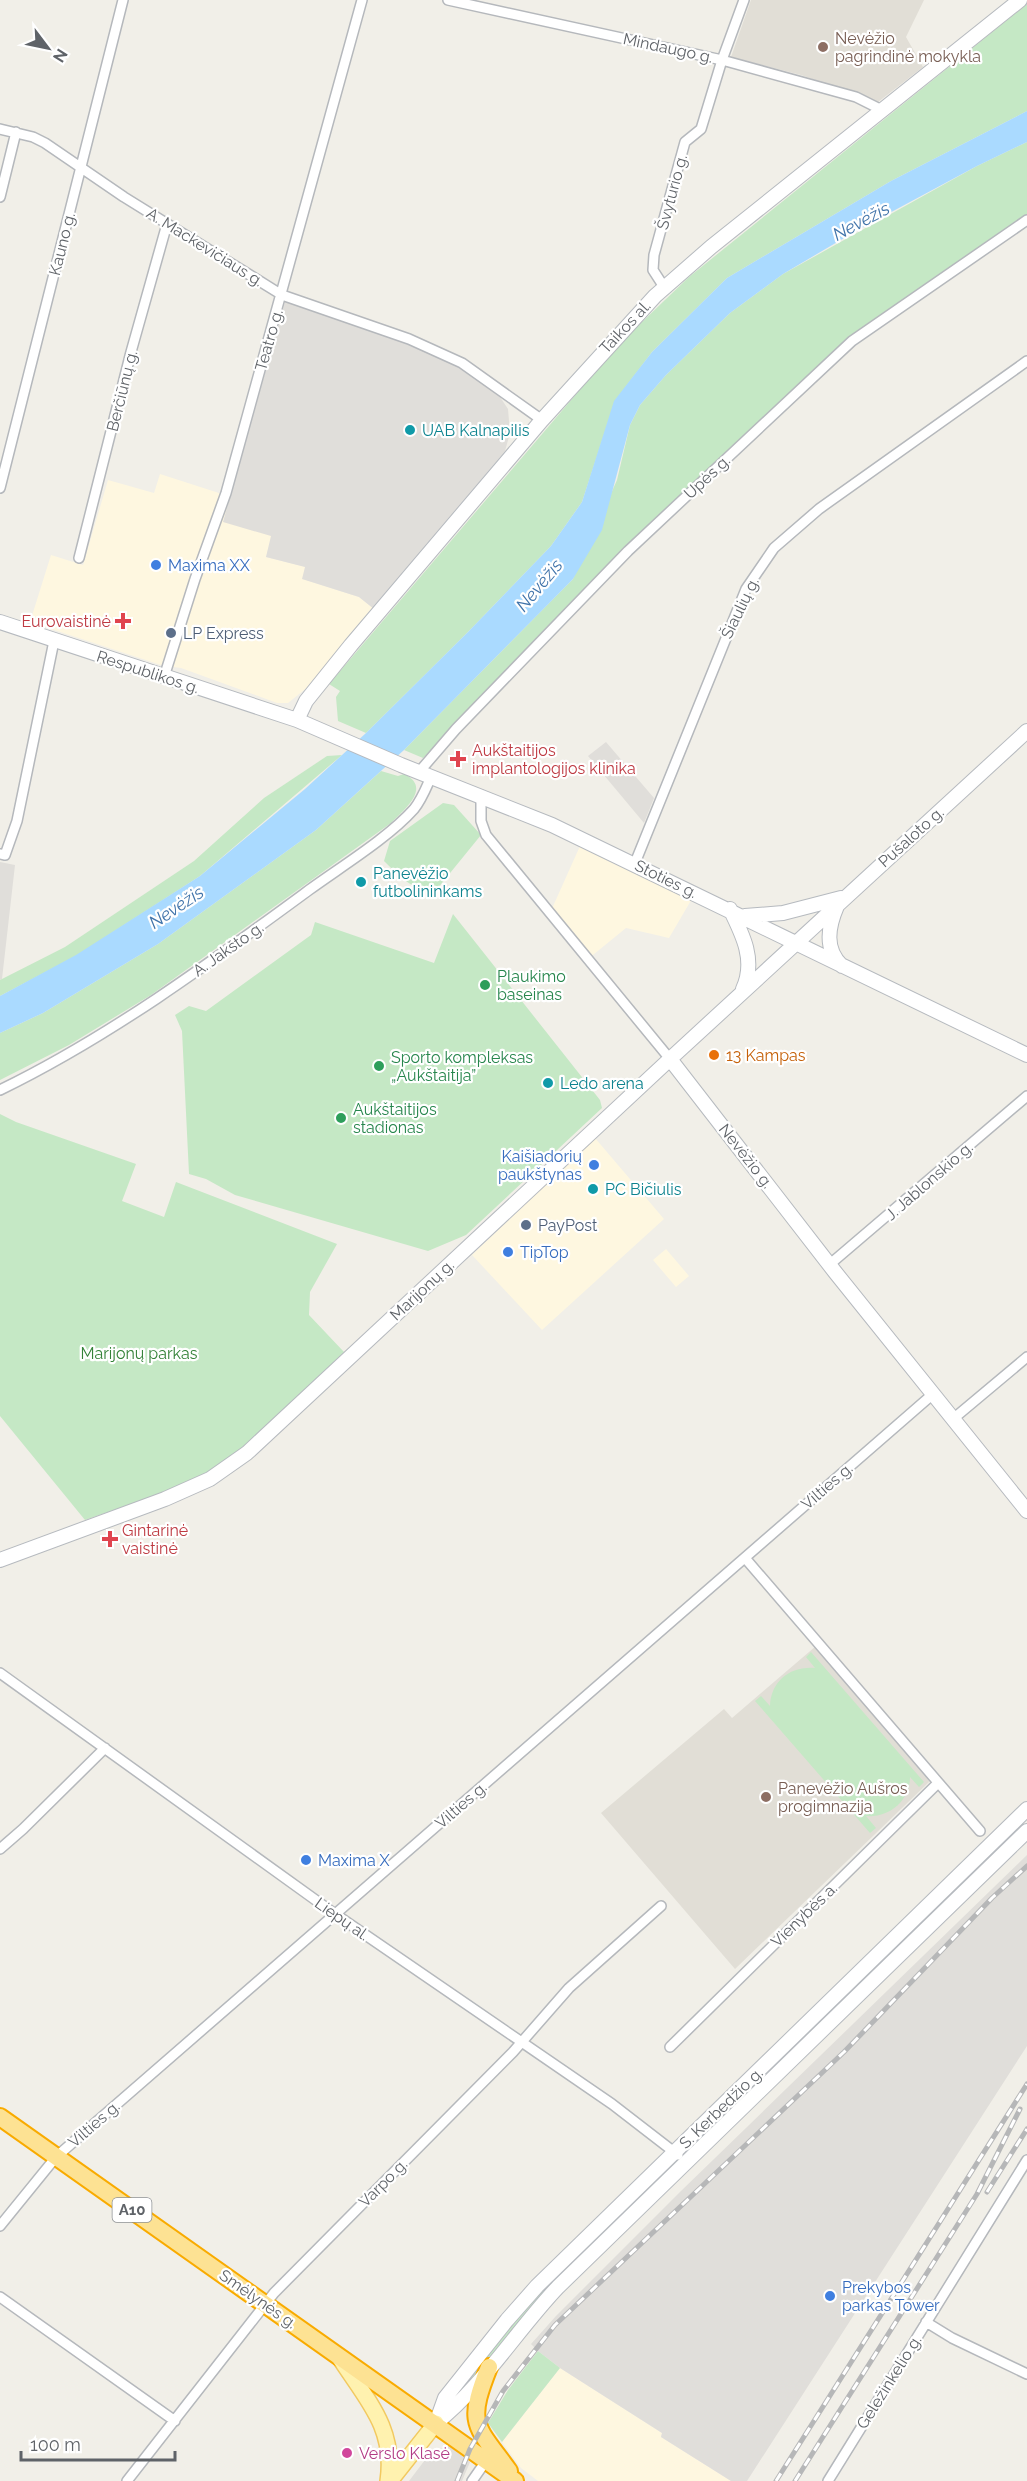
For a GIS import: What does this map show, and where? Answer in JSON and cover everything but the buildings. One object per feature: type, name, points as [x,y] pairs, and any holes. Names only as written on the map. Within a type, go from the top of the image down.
[{"type":"highway","name":"Smėlynės g.","points":[[0,2117],[516,2481]]},
{"type":"highway","points":[[489,2367],[478,2396],[475,2418],[486,2441],[516,2481]]},
{"type":"main road","name":"Taikos al.","points":[[297,720],[306,701],[351,645],[542,420],[607,346],[664,287],[1020,0]]},
{"type":"main road","name":"Respublikos g.","points":[[0,622],[297,720]]},
{"type":"main road","name":"Stoties g.","points":[[297,720],[400,765],[481,795],[635,863],[795,944],[1027,1055]]},
{"type":"main road","name":"Pušaloto g.","points":[[795,944],[1027,731]]},
{"type":"main road","points":[[741,993],[748,979],[749,955],[736,913],[783,913],[842,900]]},
{"type":"main road","points":[[842,900],[831,921],[829,938],[833,956],[843,967]]},
{"type":"main road","name":"Marijonų g.","points":[[0,1560],[165,1499],[229,1467],[274,1429],[795,944]]},
{"type":"main road","name":"Nevėžio g.","points":[[670,1059],[1027,1511]]},
{"type":"main road","name":"S. Kerbedžio g.","points":[[436,2423],[445,2398],[507,2319],[554,2269],[1027,1809]]},
{"type":"main road","name":"S. Kerbedžio g.","points":[[389,2481],[436,2423],[457,2407],[529,2317],[558,2286],[1027,1830]]},
{"type":"main road","points":[[336,2354],[371,2404],[386,2435],[391,2454],[389,2481]]},
{"type":"street","name":"Kauno g.","points":[[0,488],[123,0]]},
{"type":"street","name":"Teatro g.","points":[[164,677],[195,579],[212,535],[282,295],[362,0]]},
{"type":"street","name":"Mindaugo g.","points":[[448,0],[722,60],[856,97],[884,111]]},
{"type":"street","name":"Švyturio g.","points":[[664,287],[653,270],[654,255],[685,142],[701,129],[722,60],[744,0]]},
{"type":"street","name":"A. Mackevičiaus g.","points":[[0,129],[16,132],[45,143],[81,169],[282,295],[409,339],[462,363],[542,420]]},
{"type":"street","points":[[0,196],[16,132]]},
{"type":"street","name":"Upės g.","points":[[425,774],[456,729],[628,551],[852,341],[1027,220]]},
{"type":"street","name":"Berčiūnų g.","points":[[79,558],[131,352],[167,224]]},
{"type":"street","name":"Šiaulių g.","points":[[635,863],[746,589],[774,548],[819,509],[1027,361]]},
{"type":"street","points":[[0,854],[5,855],[17,821],[54,641]]},
{"type":"street","name":"A. Jakšto g.","points":[[0,1090],[69,1054],[174,987],[244,938],[397,824],[420,801],[425,774]]},
{"type":"street","name":"Nevėžio g.","points":[[481,795],[481,821],[486,835],[670,1059]]},
{"type":"street","name":"J. Jablonskio g.","points":[[830,1264],[1027,1096]]},
{"type":"street","points":[[953,1419],[1027,1357]]},
{"type":"street","name":"Vilties g.","points":[[0,2226],[56,2157],[933,1394]]},
{"type":"street","points":[[745,1558],[980,1831]]},
{"type":"street","name":"Liepų al.","points":[[0,1673],[335,1914],[521,2044],[612,2104],[686,2163]]},
{"type":"street","points":[[0,1849],[105,1748]]},
{"type":"street","name":"Vienybės a.","points":[[670,2047],[938,1783]]},
{"type":"street","name":"Varpo g.","points":[[127,2481],[264,2303],[521,2044],[569,1988],[661,1906]]},
{"type":"street","name":"Geležinkelio g.","points":[[828,2481],[1027,2160]]},
{"type":"street","points":[[0,2297],[175,2421]]},
{"type":"street","points":[[926,2322],[1027,2374]]},
{"type":"street","points":[[472,2481],[486,2461]]},
{"type":"shaded area","name":"Nevėžio pagrindinė mokykla","points":[[751,0],[924,0],[906,37],[923,67],[878,102],[801,75],[731,57]]},
{"type":"shaded area","points":[[285,302],[305,306],[406,342],[463,367],[485,382],[508,409],[510,433],[505,451],[374,609],[359,597],[302,579],[305,567],[266,557],[271,536],[223,522]]},
{"type":"shaded area","points":[[160,474],[222,494],[230,493],[272,536],[266,557],[306,567],[303,579],[359,597],[374,609],[309,686],[288,703],[277,703],[181,668],[164,666],[30,622],[51,555],[83,565],[108,480],[154,493]]},
{"type":"shaded area","points":[[606,742],[654,798],[644,823],[588,756]]},
{"type":"shaded area","points":[[580,846],[693,897],[669,938],[626,928],[588,959],[550,913]]},
{"type":"shaded area","points":[[0,862],[15,865],[2,979],[0,980]]},
{"type":"shaded area","points":[[595,1138],[664,1219],[542,1330],[472,1255]]},
{"type":"shaded area","points":[[666,1249],[689,1276],[676,1287],[653,1260]]},
{"type":"shaded area","name":"Panevėžio Aušros progimnazija","points":[[816,1646],[928,1777],[929,1782],[735,1969],[601,1813],[724,1709],[732,1718]]},
{"type":"shaded area","points":[[1027,1855],[1027,2046],[747,2481],[731,2481],[661,2437],[662,2433],[560,2368],[531,2344],[681,2191]]},
{"type":"shaded area","points":[[560,2368],[662,2433],[661,2437],[731,2481],[538,2481],[521,2468],[502,2442]]},
{"type":"shaded area","points":[[449,2446],[470,2462],[462,2481],[409,2481],[431,2452]]},
{"type":"green space","points":[[1027,4],[1027,111],[891,181],[727,278],[652,352],[615,401],[582,502],[551,546],[366,733],[338,721],[336,697],[340,691],[329,684],[618,345],[689,277]]},
{"type":"green space","points":[[1027,142],[1027,220],[852,341],[524,654],[423,758],[404,750],[573,579],[617,480],[630,425],[640,405],[666,375],[730,313],[783,274],[977,166]]},
{"type":"green space","points":[[342,755],[200,876],[76,956],[0,996],[0,980],[65,947],[194,861],[264,798],[327,756]]},
{"type":"green space","points":[[381,771],[398,776],[404,774],[416,785],[416,792],[409,805],[391,823],[151,995],[69,1045],[0,1080],[0,1033],[43,1013],[158,944],[316,830]]},
{"type":"green space","points":[[443,803],[454,805],[481,835],[433,894],[412,885],[384,861],[390,841]]},
{"type":"green space","name":"Sporto kompleksas „Aukštaitija”","points":[[453,914],[600,1100],[602,1108],[466,1235],[428,1251],[235,1195],[206,1179],[189,1174],[182,1031],[175,1015],[189,1006],[206,1011],[311,935],[315,922],[434,963]]},
{"type":"green space","name":"Marijonų parkas","points":[[0,1114],[16,1122],[136,1164],[122,1201],[164,1217],[176,1182],[337,1244],[310,1292],[309,1315],[344,1352],[278,1418],[223,1463],[176,1488],[85,1520],[0,1416]]},
{"type":"green space","points":[[811,1652],[924,1782],[919,1787],[910,1777],[906,1794],[897,1806],[883,1814],[866,1816],[876,1828],[870,1833],[755,1701],[761,1696],[770,1706],[771,1697],[778,1682],[790,1673],[815,1668],[806,1657]]},
{"type":"green space","points":[[1017,1826],[1021,1830],[693,2147],[690,2147]]},
{"type":"green space","points":[[657,2175],[660,2179],[530,2308],[455,2401],[452,2398],[527,2305]]},
{"type":"green space","points":[[538,2351],[560,2368],[502,2442],[488,2423],[508,2390]]},
{"type":"water","name":"Nevėžis","points":[[1027,111],[1027,142],[856,231],[783,274],[730,313],[666,375],[640,405],[630,425],[602,530],[573,579],[404,750],[316,830],[158,944],[43,1013],[0,1033],[0,996],[76,955],[200,876],[305,789],[366,733],[551,546],[582,502],[614,401],[652,352],[727,278],[891,181]]},
{"type":"railway","points":[[457,2481],[470,2449],[503,2391],[555,2325],[844,2052],[992,1898],[1027,1866]]},
{"type":"railway","points":[[776,2481],[1027,2084]]},
{"type":"railway","points":[[795,2481],[977,2194],[1020,2109]]},
{"type":"railway","points":[[987,2192],[1027,2129]]},
{"type":"place","name":"Nevėžio pagrindinė mokykla","points":[[823,47]]},
{"type":"place","name":"UAB Kalnapilis","points":[[410,430]]},
{"type":"place","name":"Maxima XX","points":[[156,565]]},
{"type":"place","name":"Eurovaistinė","points":[[123,621]]},
{"type":"place","name":"LP Express","points":[[171,633]]},
{"type":"place","name":"Aukštaitijos implantologijos klinika","points":[[458,759]]},
{"type":"place","name":"Panevėžio futbolininkams","points":[[361,882]]},
{"type":"place","name":"Plaukimo baseinas","points":[[485,985]]},
{"type":"place","name":"13 Kampas","points":[[714,1055]]},
{"type":"place","name":"Sporto kompleksas „Aukštaitija”","points":[[379,1066]]},
{"type":"place","name":"Ledo arena","points":[[548,1083]]},
{"type":"place","name":"Aukštaitijos stadionas","points":[[341,1118]]},
{"type":"place","name":"Kaišiadorių paukštynas","points":[[594,1165]]},
{"type":"place","name":"PC Bičiulis","points":[[593,1189]]},
{"type":"place","name":"PayPost","points":[[526,1225]]},
{"type":"place","name":"TipTop","points":[[508,1252]]},
{"type":"place","name":"Gintarinė vaistinė","points":[[110,1539]]},
{"type":"place","name":"Panevėžio Aušros progimnazija","points":[[766,1797]]},
{"type":"place","name":"Maxima X","points":[[306,1860]]},
{"type":"place","name":"Prekybos parkas Tower","points":[[830,2296]]},
{"type":"place","name":"Verslo Klasė","points":[[347,2453]]}]
